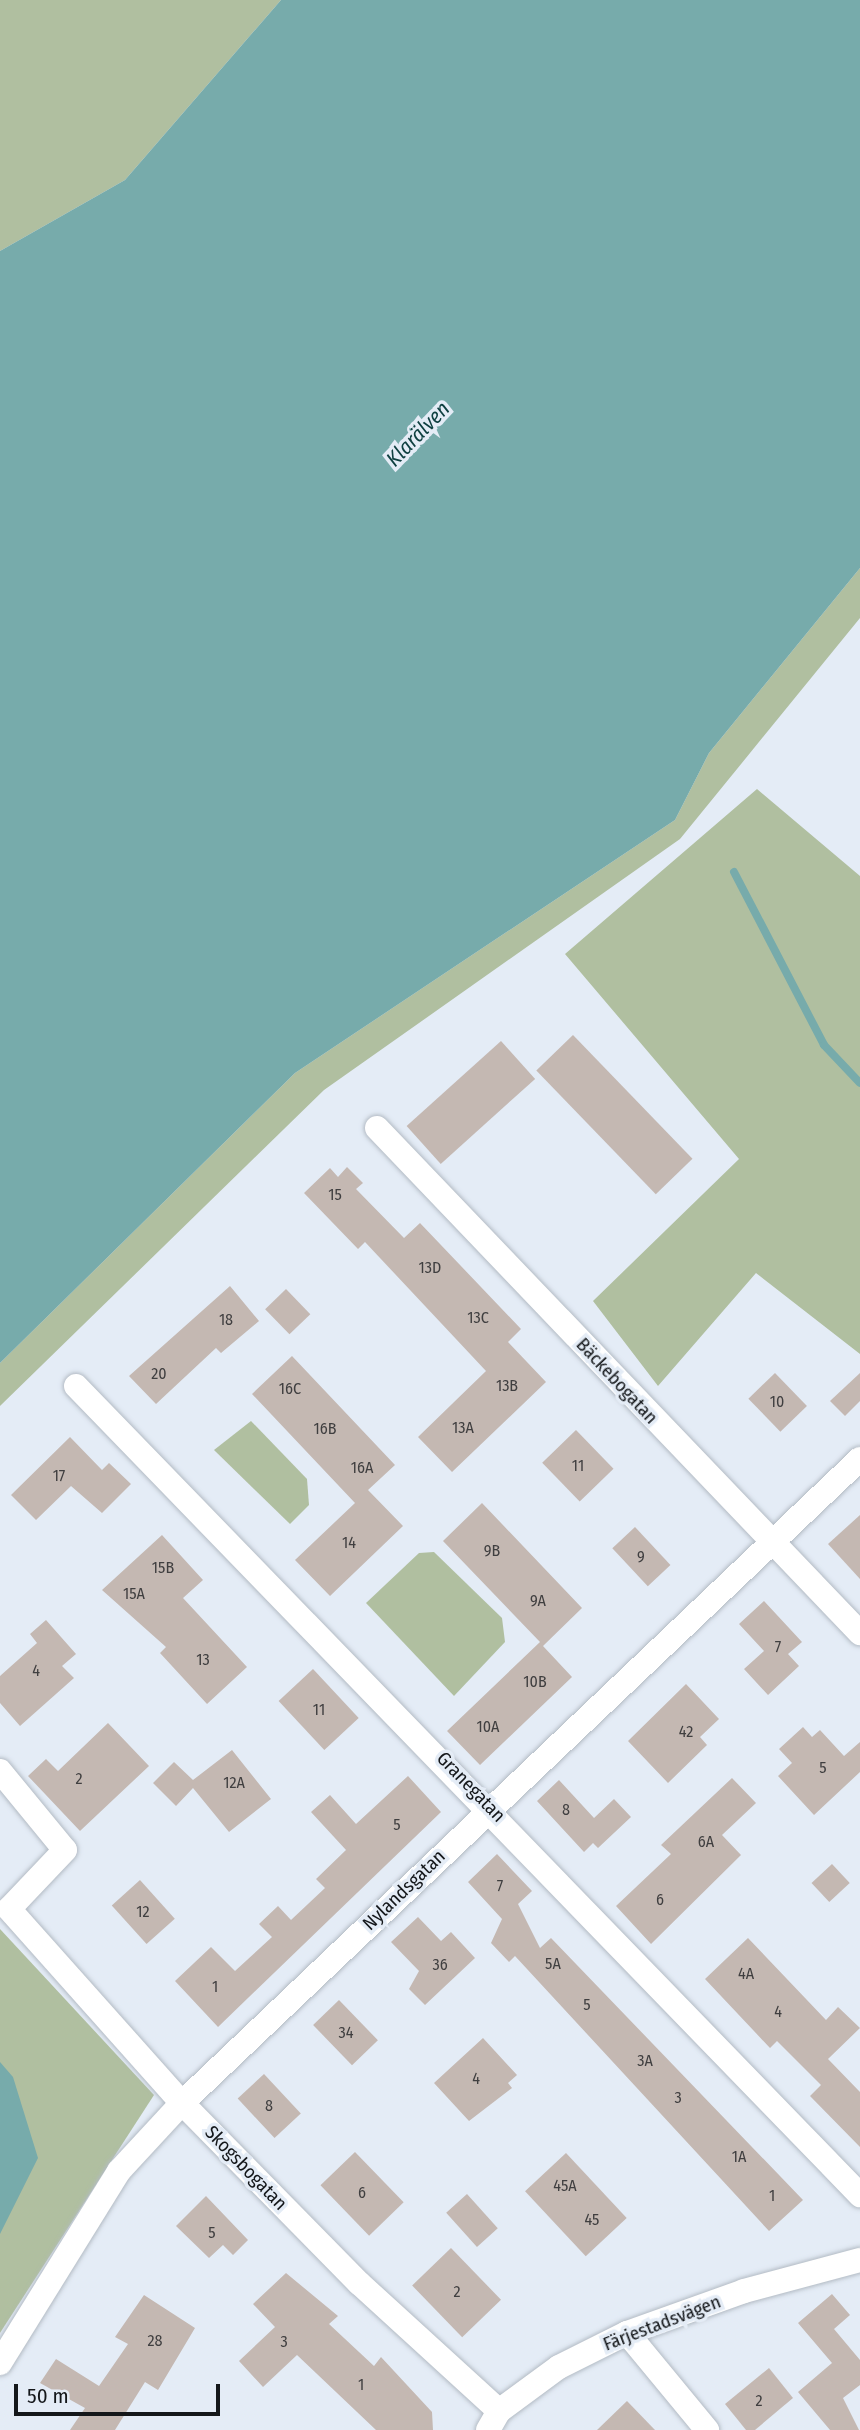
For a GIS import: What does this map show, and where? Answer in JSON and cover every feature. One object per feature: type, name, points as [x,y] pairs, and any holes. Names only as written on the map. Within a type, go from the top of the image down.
[{"type":"street","name":"Bäckebogatan","points":[[377,1128],[768,1542],[860,1633]]},
{"type":"street","name":"Granegatan","points":[[76,1386],[491,1807],[860,2195]]},
{"type":"street","name":"Nylandsgatan","points":[[0,2363],[119,2171],[182,2103],[768,1542],[860,1460]]},
{"type":"street","name":"Skogsbogatan","points":[[0,1771],[65,1850],[9,1909],[182,2103],[494,2421]]},
{"type":"street","name":"Färjestadsvägen","points":[[494,2421],[559,2367],[627,2333],[744,2291],[860,2260]]},
{"type":"street","points":[[627,2333],[707,2430]]},
{"type":"shaded area","points":[[0,0],[281,0],[125,180],[0,251]]},
{"type":"shaded area","points":[[860,568],[860,618],[680,839],[324,1090],[0,1406],[0,1363],[295,1073],[675,820],[709,753]]},
{"type":"shaded area","points":[[757,789],[860,876],[860,1354],[756,1273],[658,1386],[593,1301],[739,1159],[565,954]]},
{"type":"shaded area","points":[[251,1421],[307,1479],[309,1505],[290,1524],[214,1450]]},
{"type":"shaded area","points":[[434,1552],[502,1618],[505,1642],[454,1696],[366,1603],[419,1553]]},
{"type":"shaded area","points":[[0,1929],[154,2095],[0,2333]]},
{"type":"water","name":"Klarälven","points":[[281,0],[860,0],[860,568],[709,753],[675,820],[295,1073],[0,1363],[0,251],[125,180]]},
{"type":"water","points":[[0,2062],[13,2077],[38,2158],[0,2234]]},
{"type":"building","points":[[573,1035],[692,1159],[656,1194],[536,1070]]},
{"type":"building","points":[[501,1041],[535,1079],[441,1164],[407,1126]]},
{"type":"building","points":[[347,1167],[363,1183],[356,1189],[404,1238],[420,1223],[521,1329],[508,1342],[546,1382],[452,1472],[418,1437],[486,1371],[365,1242],[358,1249],[304,1193],[330,1168],[338,1177]]},
{"type":"building","points":[[230,1286],[259,1321],[221,1353],[216,1348],[156,1404],[129,1376]]},
{"type":"building","points":[[286,1289],[310,1314],[289,1334],[265,1309]]},
{"type":"building","points":[[292,1356],[395,1465],[368,1490],[403,1526],[330,1596],[295,1560],[355,1503],[252,1394]]},
{"type":"building","points":[[775,1373],[807,1406],[780,1432],[748,1399]]},
{"type":"building","points":[[860,1373],[860,1401],[845,1416],[830,1401]]},
{"type":"building","points":[[576,1430],[614,1469],[580,1501],[542,1463]]},
{"type":"building","points":[[70,1437],[102,1470],[109,1463],[131,1484],[102,1513],[71,1486],[36,1520],[11,1495]]},
{"type":"building","points":[[482,1503],[582,1608],[543,1646],[572,1677],[480,1765],[447,1731],[540,1642],[443,1541]]},
{"type":"building","points":[[860,1515],[860,1579],[828,1544]]},
{"type":"building","points":[[635,1527],[670,1565],[648,1586],[612,1548]]},
{"type":"building","points":[[162,1535],[203,1580],[183,1598],[247,1667],[207,1704],[160,1653],[166,1647],[102,1590]]},
{"type":"building","points":[[764,1601],[802,1642],[788,1654],[799,1666],[768,1695],[744,1669],[764,1651],[739,1624]]},
{"type":"building","points":[[46,1620],[76,1654],[62,1666],[74,1678],[20,1726],[0,1703],[0,1676],[37,1643],[30,1634]]},
{"type":"building","points":[[313,1669],[359,1718],[324,1750],[279,1701]]},
{"type":"building","points":[[686,1684],[719,1719],[700,1737],[707,1745],[668,1783],[628,1741]]},
{"type":"building","points":[[108,1723],[149,1766],[80,1831],[28,1776],[46,1759],[58,1771]]},
{"type":"building","points":[[803,1727],[812,1737],[820,1730],[844,1756],[860,1742],[860,1772],[814,1815],[778,1776],[792,1763],[779,1749]]},
{"type":"building","points":[[232,1750],[271,1799],[229,1832],[193,1788],[176,1806],[153,1783],[174,1762],[193,1780]]},
{"type":"building","points":[[408,1776],[441,1812],[218,2027],[175,1981],[211,1947],[235,1971],[272,1937],[259,1924],[278,1906],[291,1920],[325,1888],[316,1879],[346,1850],[311,1812],[330,1795],[356,1824]]},
{"type":"building","points":[[732,1778],[756,1803],[722,1835],[741,1855],[651,1944],[616,1906],[671,1854],[661,1845]]},
{"type":"building","points":[[559,1780],[594,1818],[614,1799],[631,1817],[598,1848],[593,1843],[584,1852],[537,1801]]},
{"type":"building","points":[[497,1854],[532,1891],[518,1904],[540,1948],[551,1938],[803,2200],[769,2231],[515,1956],[509,1962],[491,1943],[502,1919],[468,1882]]},
{"type":"building","points":[[832,1864],[850,1883],[829,1902],[812,1883]]},
{"type":"building","points":[[140,1880],[175,1919],[147,1944],[112,1905]]},
{"type":"building","points":[[418,1917],[441,1941],[451,1932],[475,1958],[425,2005],[409,1989],[419,1971],[391,1942]]},
{"type":"building","points":[[748,1938],[826,2020],[838,2007],[860,2028],[828,2059],[860,2092],[860,2147],[810,2096],[821,2085],[777,2041],[770,2048],[705,1979]]},
{"type":"building","points":[[339,2000],[378,2040],[352,2065],[313,2025]]},
{"type":"building","points":[[483,2038],[517,2075],[508,2083],[512,2088],[469,2121],[434,2083]]},
{"type":"building","points":[[264,2074],[301,2113],[274,2138],[238,2099]]},
{"type":"building","points":[[355,2152],[404,2202],[369,2236],[320,2185]]},
{"type":"building","points":[[566,2153],[627,2218],[586,2256],[525,2191]]},
{"type":"building","points":[[467,2194],[498,2228],[477,2247],[446,2213]]},
{"type":"building","points":[[206,2196],[248,2240],[233,2255],[223,2245],[209,2258],[176,2226]]},
{"type":"building","points":[[451,2248],[501,2300],[462,2337],[412,2286]]},
{"type":"building","points":[[286,2273],[338,2316],[329,2324],[374,2366],[381,2357],[432,2412],[433,2430],[376,2430],[297,2355],[263,2387],[239,2361],[275,2327],[253,2304]]},
{"type":"building","points":[[832,2294],[850,2315],[834,2329],[860,2360],[860,2385],[843,2398],[859,2430],[830,2430],[798,2392],[832,2363],[798,2323]]},
{"type":"building","points":[[144,2295],[195,2328],[158,2390],[145,2382],[115,2430],[70,2430],[85,2408],[40,2383],[56,2359],[99,2386],[128,2344],[115,2337]]},
{"type":"building","points":[[769,2368],[793,2398],[755,2430],[746,2430],[725,2404]]},
{"type":"building","points":[[627,2401],[655,2430],[597,2430]]},
{"type":"waterway","points":[[734,872],[824,1045],[860,1083]]}]
